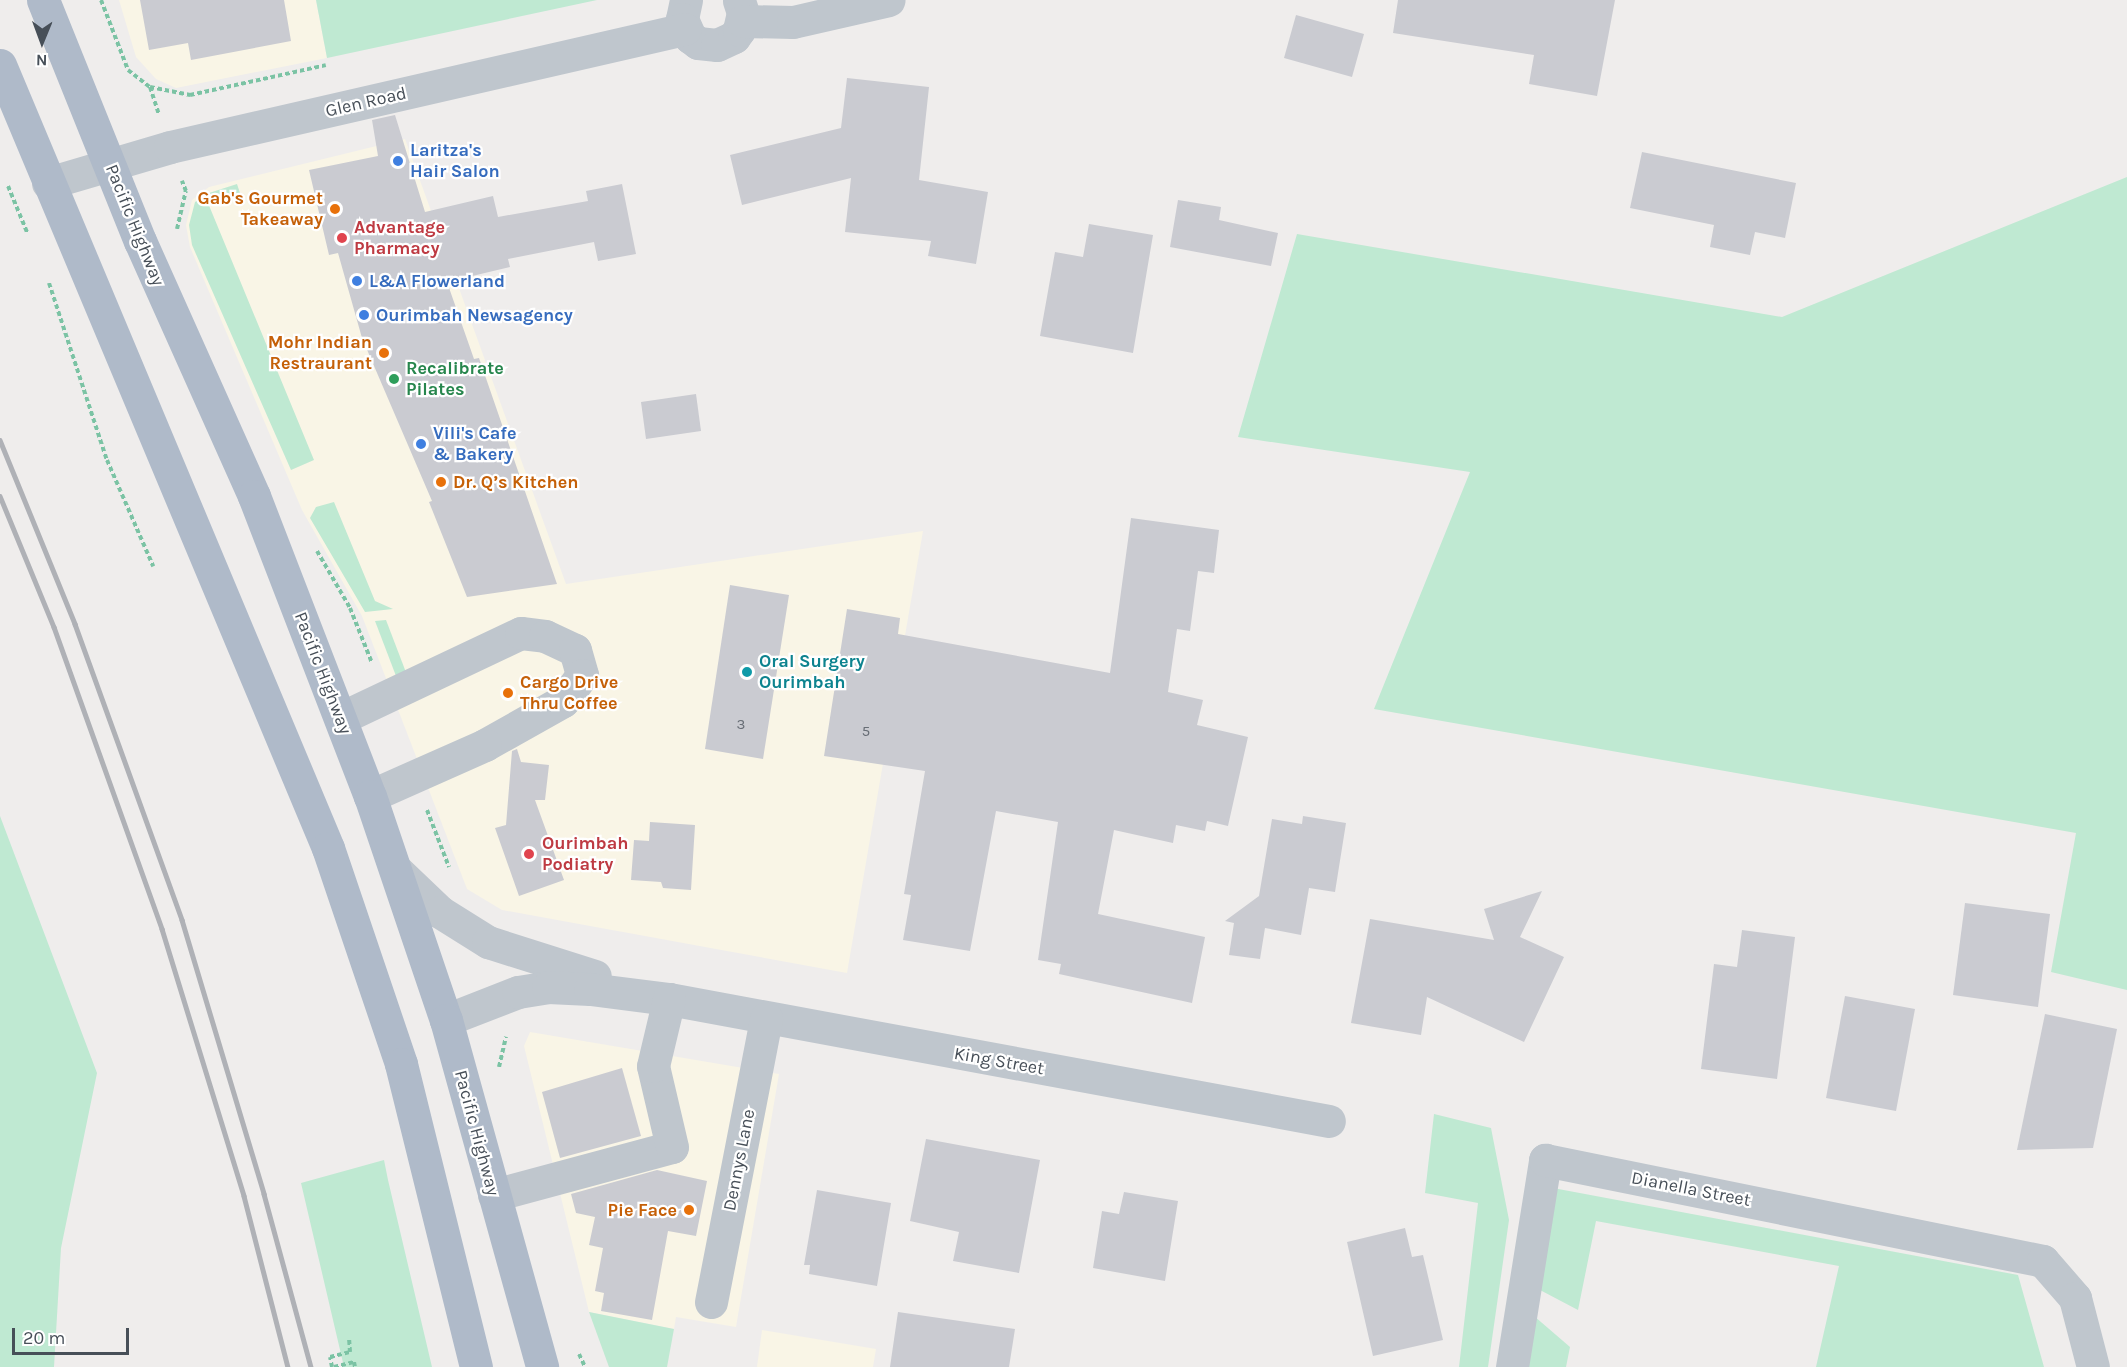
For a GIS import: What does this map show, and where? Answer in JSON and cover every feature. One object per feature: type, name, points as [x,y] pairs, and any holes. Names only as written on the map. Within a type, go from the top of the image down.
[{"type":"main road","name":"Pacific Highway","points":[[44,0],[140,241],[254,496],[370,796],[446,1020],[542,1367]]},
{"type":"main road","points":[[0,65],[328,848],[401,1064],[476,1367]]},
{"type":"street","points":[[686,14],[698,43],[717,45],[734,37],[741,10],[793,22],[890,0]]},
{"type":"street","name":"Glen Road","points":[[48,183],[110,163],[686,14]]},
{"type":"street","points":[[341,718],[521,633],[545,636],[575,650],[582,675],[563,701],[485,745],[370,796]]},
{"type":"street","name":"King Street","points":[[397,871],[440,912],[488,942],[669,999]]},
{"type":"street","name":"King Street","points":[[446,1020],[496,998],[548,987],[669,999],[1329,1122]]},
{"type":"street","points":[[494,1195],[672,1147],[653,1066],[669,999]]},
{"type":"street","name":"Dennys Lane","points":[[711,1302],[766,1018]]},
{"type":"street","name":"Dianella Street","points":[[1512,1367],[1545,1160],[2043,1261],[2075,1298],[2093,1367]]},
{"type":"path","points":[[101,0],[129,69],[150,87],[190,94],[326,65]]},
{"type":"path","points":[[4,176],[30,239]]},
{"type":"path","points":[[180,241],[177,223],[186,191]]},
{"type":"path","points":[[48,280],[107,460],[153,566]]},
{"type":"path","points":[[313,543],[350,608],[386,698]]},
{"type":"path","points":[[416,776],[452,875]]},
{"type":"path","points":[[349,1338],[350,1352],[330,1357],[333,1367],[354,1362],[355,1367]]},
{"type":"shaded area","points":[[119,0],[316,0],[327,58],[176,88],[156,79],[136,57]]},
{"type":"shaded area","points":[[405,139],[566,584],[923,531],[847,973],[502,910],[467,889],[362,616],[302,510],[190,247],[186,225],[192,200],[209,187]]},
{"type":"shaded area","points":[[530,1032],[779,1074],[736,1327],[676,1317],[674,1329],[589,1312],[524,1046]]},
{"type":"shaded area","points":[[762,1330],[876,1349],[873,1367],[757,1367]]},
{"type":"green space","points":[[316,0],[597,0],[327,58]]},
{"type":"green space","points":[[2127,177],[2127,990],[2051,972],[2076,833],[1374,709],[1470,472],[1238,437],[1297,234],[1782,317]]},
{"type":"green space","points":[[237,184],[240,193],[208,203],[314,460],[291,470],[192,245],[189,225],[195,202],[209,193]]},
{"type":"green space","points":[[334,502],[375,601],[393,609],[365,612],[310,518],[316,507]]},
{"type":"green space","points":[[386,620],[407,675],[396,676],[375,621]]},
{"type":"green space","points":[[0,816],[97,1073],[61,1248],[54,1367],[0,1367]]},
{"type":"green space","points":[[1434,1114],[1491,1128],[1509,1220],[1488,1367],[1459,1367],[1478,1203],[1425,1193]]},
{"type":"green space","points":[[384,1160],[432,1367],[344,1367],[301,1183]]},
{"type":"green space","points":[[1553,1188],[2018,1275],[2044,1367],[1816,1367],[1839,1266],[1596,1221],[1578,1310],[1540,1290]]},
{"type":"green space","points":[[589,1312],[674,1329],[667,1367],[609,1367]]},
{"type":"green space","points":[[1534,1316],[1570,1347],[1566,1367],[1526,1367]]},
{"type":"building","points":[[140,0],[284,0],[291,41],[191,60],[188,43],[149,50]]},
{"type":"building","points":[[1398,0],[1615,0],[1597,96],[1529,84],[1534,55],[1393,33]]},
{"type":"building","points":[[1296,15],[1364,34],[1352,77],[1284,58]]},
{"type":"building","points":[[847,78],[929,87],[919,180],[988,192],[976,264],[928,256],[931,241],[845,232],[851,178],[742,205],[730,155],[841,128]]},
{"type":"building","points":[[395,115],[425,212],[493,196],[498,217],[588,201],[586,191],[622,184],[636,254],[598,261],[594,242],[508,259],[510,267],[447,282],[474,359],[479,358],[557,584],[467,597],[429,502],[432,501],[362,338],[338,253],[329,255],[309,170],[378,156],[372,120]]},
{"type":"building","points":[[1642,152],[1796,183],[1785,238],[1755,232],[1750,255],[1710,247],[1714,225],[1630,208]]},
{"type":"building","points":[[1178,200],[1221,207],[1219,220],[1278,233],[1271,266],[1170,247]]},
{"type":"building","points":[[1089,224],[1153,235],[1133,353],[1040,336],[1055,252],[1083,257]]},
{"type":"building","points":[[696,394],[701,431],[646,439],[641,402]]},
{"type":"building","points":[[1131,518],[1219,530],[1214,573],[1198,571],[1190,631],[1177,629],[1168,692],[1203,700],[1197,725],[1248,737],[1228,826],[1207,821],[1205,831],[1176,825],[1173,843],[1114,830],[1098,914],[1205,937],[1192,1003],[1059,974],[1061,964],[1038,960],[1058,822],[996,811],[970,951],[903,940],[911,895],[904,894],[925,771],[824,756],[847,609],[900,618],[898,634],[1110,673]]},
{"type":"building","name":"Oral Surgery Ourimbah","points":[[730,585],[789,595],[763,759],[705,749]]},
{"type":"building","name":"Ourimbah Podiatry","points":[[517,749],[521,762],[549,765],[545,800],[535,800],[564,880],[519,896],[495,828],[506,825],[512,751]]},
{"type":"building","points":[[1303,816],[1346,823],[1335,892],[1309,888],[1301,935],[1265,928],[1260,959],[1229,955],[1234,923],[1225,921],[1259,896],[1272,819],[1302,824]]},
{"type":"building","points":[[650,822],[695,825],[691,890],[663,888],[661,882],[631,880],[634,840],[649,841]]},
{"type":"building","points":[[1542,891],[1520,937],[1564,957],[1524,1042],[1427,997],[1421,1035],[1351,1023],[1370,919],[1494,940],[1484,909]]},
{"type":"building","points":[[1965,903],[2050,914],[2038,1007],[1953,995]]},
{"type":"building","points":[[1742,930],[1795,937],[1777,1079],[1701,1069],[1714,964],[1737,967]]},
{"type":"building","points":[[1845,996],[1915,1009],[1896,1111],[1826,1098]]},
{"type":"building","points":[[2045,1014],[2117,1029],[2093,1148],[2017,1150]]},
{"type":"building","points":[[622,1068],[641,1136],[560,1158],[542,1092]]},
{"type":"building","points":[[926,1139],[1040,1160],[1019,1273],[953,1261],[959,1232],[910,1221]]},
{"type":"building","points":[[657,1170],[707,1181],[696,1236],[668,1231],[652,1320],[601,1311],[604,1293],[595,1291],[603,1248],[589,1245],[595,1217],[576,1213],[571,1194]]},
{"type":"building","points":[[817,1190],[891,1203],[877,1286],[809,1274],[810,1265],[804,1265]]},
{"type":"building","points":[[1124,1192],[1178,1201],[1165,1281],[1093,1268],[1102,1211],[1119,1214]]},
{"type":"building","points":[[1405,1228],[1412,1257],[1423,1255],[1443,1340],[1373,1356],[1347,1242]]},
{"type":"building","points":[[898,1312],[1015,1329],[1009,1367],[890,1367]]},
{"type":"railway","points":[[0,440],[75,624],[182,920],[264,1194],[311,1367]]},
{"type":"railway","points":[[0,496],[54,627],[162,929],[244,1196],[288,1367]]},
{"type":"place","name":"Laritza's Hair Salon","points":[[398,161]]},
{"type":"place","name":"Gab's Gourmet Takeaway","points":[[335,209]]},
{"type":"place","name":"Advantage Pharmacy","points":[[342,238]]},
{"type":"place","name":"L&A Flowerland","points":[[357,281]]},
{"type":"place","name":"Ourimbah Newsagency","points":[[364,315]]},
{"type":"place","name":"Mohr Indian Restraurant","points":[[384,353]]},
{"type":"place","name":"Recalibrate Pilates","points":[[394,379]]},
{"type":"place","name":"Vili's Cafe & Bakery","points":[[421,444]]},
{"type":"place","name":"Dr. Q’s Kitchen","points":[[441,482]]},
{"type":"place","name":"Oral Surgery Ourimbah","points":[[747,672]]},
{"type":"place","name":"Cargo Drive Thru Coffee","points":[[508,693]]},
{"type":"place","name":"Ourimbah Podiatry","points":[[529,854]]},
{"type":"place","name":"Pie Face","points":[[689,1210]]}]
